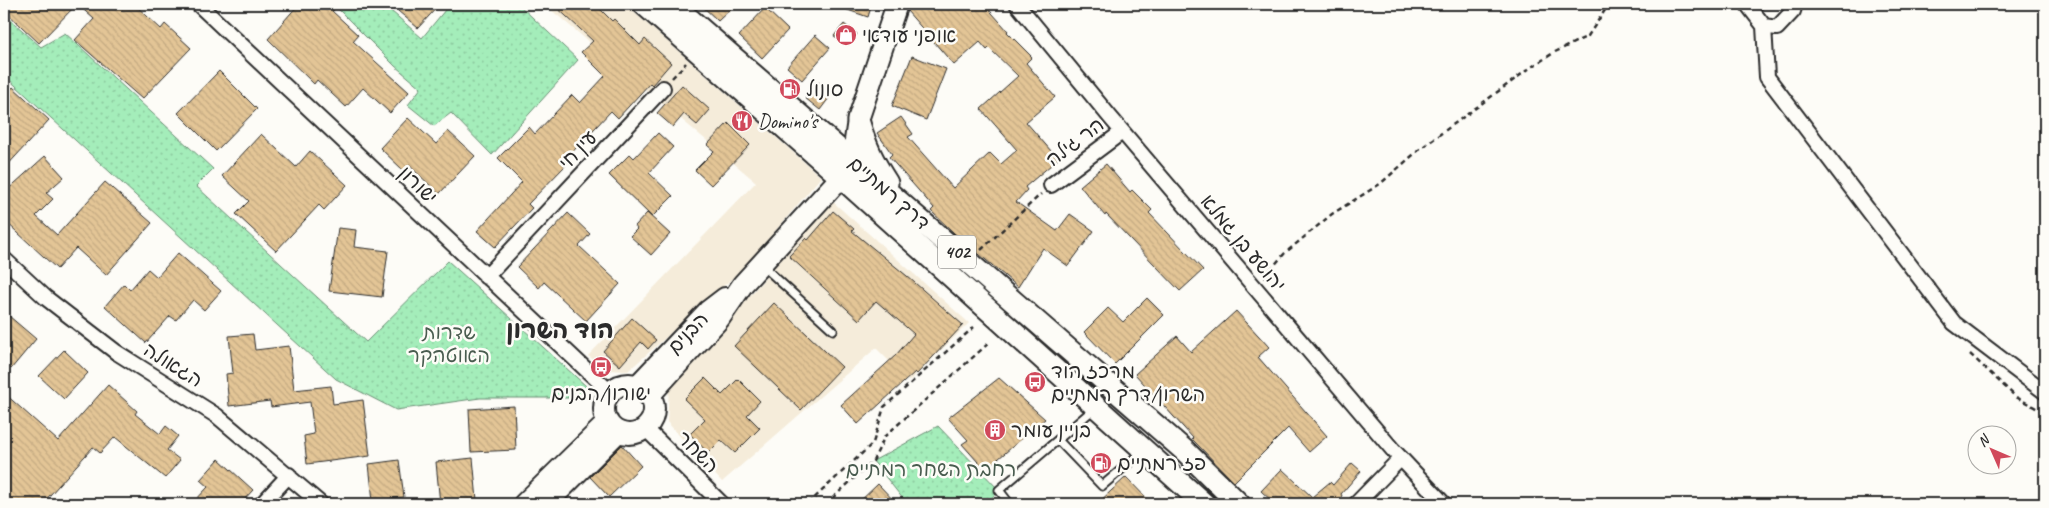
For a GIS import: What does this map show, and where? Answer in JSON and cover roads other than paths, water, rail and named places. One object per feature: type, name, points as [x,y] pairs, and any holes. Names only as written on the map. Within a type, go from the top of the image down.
[{"type":"main road","name":"דרך רמתיים","points":[[644,4],[698,50],[847,169],[1097,406],[1204,504]]},
{"type":"main road","name":"דרך רמתיים","points":[[672,4],[813,126],[847,169],[902,205],[1185,451],[1239,504]]},
{"type":"main road","points":[[813,126],[832,134],[850,134],[858,120]]},
{"type":"main road","points":[[858,120],[865,146],[874,164],[902,205]]},
{"type":"street","name":"ישורון","points":[[198,4],[611,393]]},
{"type":"street","points":[[847,169],[858,120],[897,4]]},
{"type":"street","name":"יהושע בן גמלא","points":[[1017,4],[1122,132],[1255,288],[1401,458],[1444,504]]},
{"type":"street","points":[[1747,4],[1764,26],[1767,78],[1954,323],[2045,392]]},
{"type":"street","points":[[1764,26],[1777,28],[1793,11],[1795,4]]},
{"type":"street","name":"עין חי","points":[[486,277],[663,88]]},
{"type":"street","name":"הר גילה","points":[[1051,185],[1122,132]]},
{"type":"street","name":"הבנים","points":[[643,391],[719,319],[743,284],[847,169]]},
{"type":"street","name":"הגאולה","points":[[4,259],[46,298],[116,352],[217,416],[321,504]]},
{"type":"street","points":[[623,386],[643,391],[654,405],[651,422],[646,428],[632,434],[613,427],[604,407],[605,400],[611,393],[623,386]]},
{"type":"street","points":[[524,504],[613,427]]},
{"type":"street","points":[[546,504],[613,427]]},
{"type":"street","name":"השחר","points":[[646,428],[722,504]]},
{"type":"street","points":[[1356,504],[1401,458]]},
{"type":"street","points":[[262,504],[289,476]]},
{"type":"lane","points":[[761,265],[833,330]]},
{"type":"lane","points":[[1008,504],[999,490],[1097,406]]},
{"type":"lane","points":[[1058,440],[1102,486],[1145,449]]},
{"type":"place","name":"אופני עודאי","points":[[846,35]]},
{"type":"place","name":"סונול","points":[[790,89]]},
{"type":"place","name":"Domino's","points":[[742,121]]},
{"type":"place","name":"ישורון/הבנים","points":[[601,367]]},
{"type":"place","name":"מרכז הוד השרון/דרך רמתיים","points":[[1035,382]]},
{"type":"place","name":"בניין עומר","points":[[995,430]]},
{"type":"place","name":"פז רמתיים","points":[[1101,463]]},
{"type":"district","name":"הוד השרון","points":[[560,330]]},
{"type":"park label","name":"שדרות האוטהקר","points":[[449,344]]},
{"type":"park label","name":"רחבת השחר רמתיים","points":[[931,469]]}]
